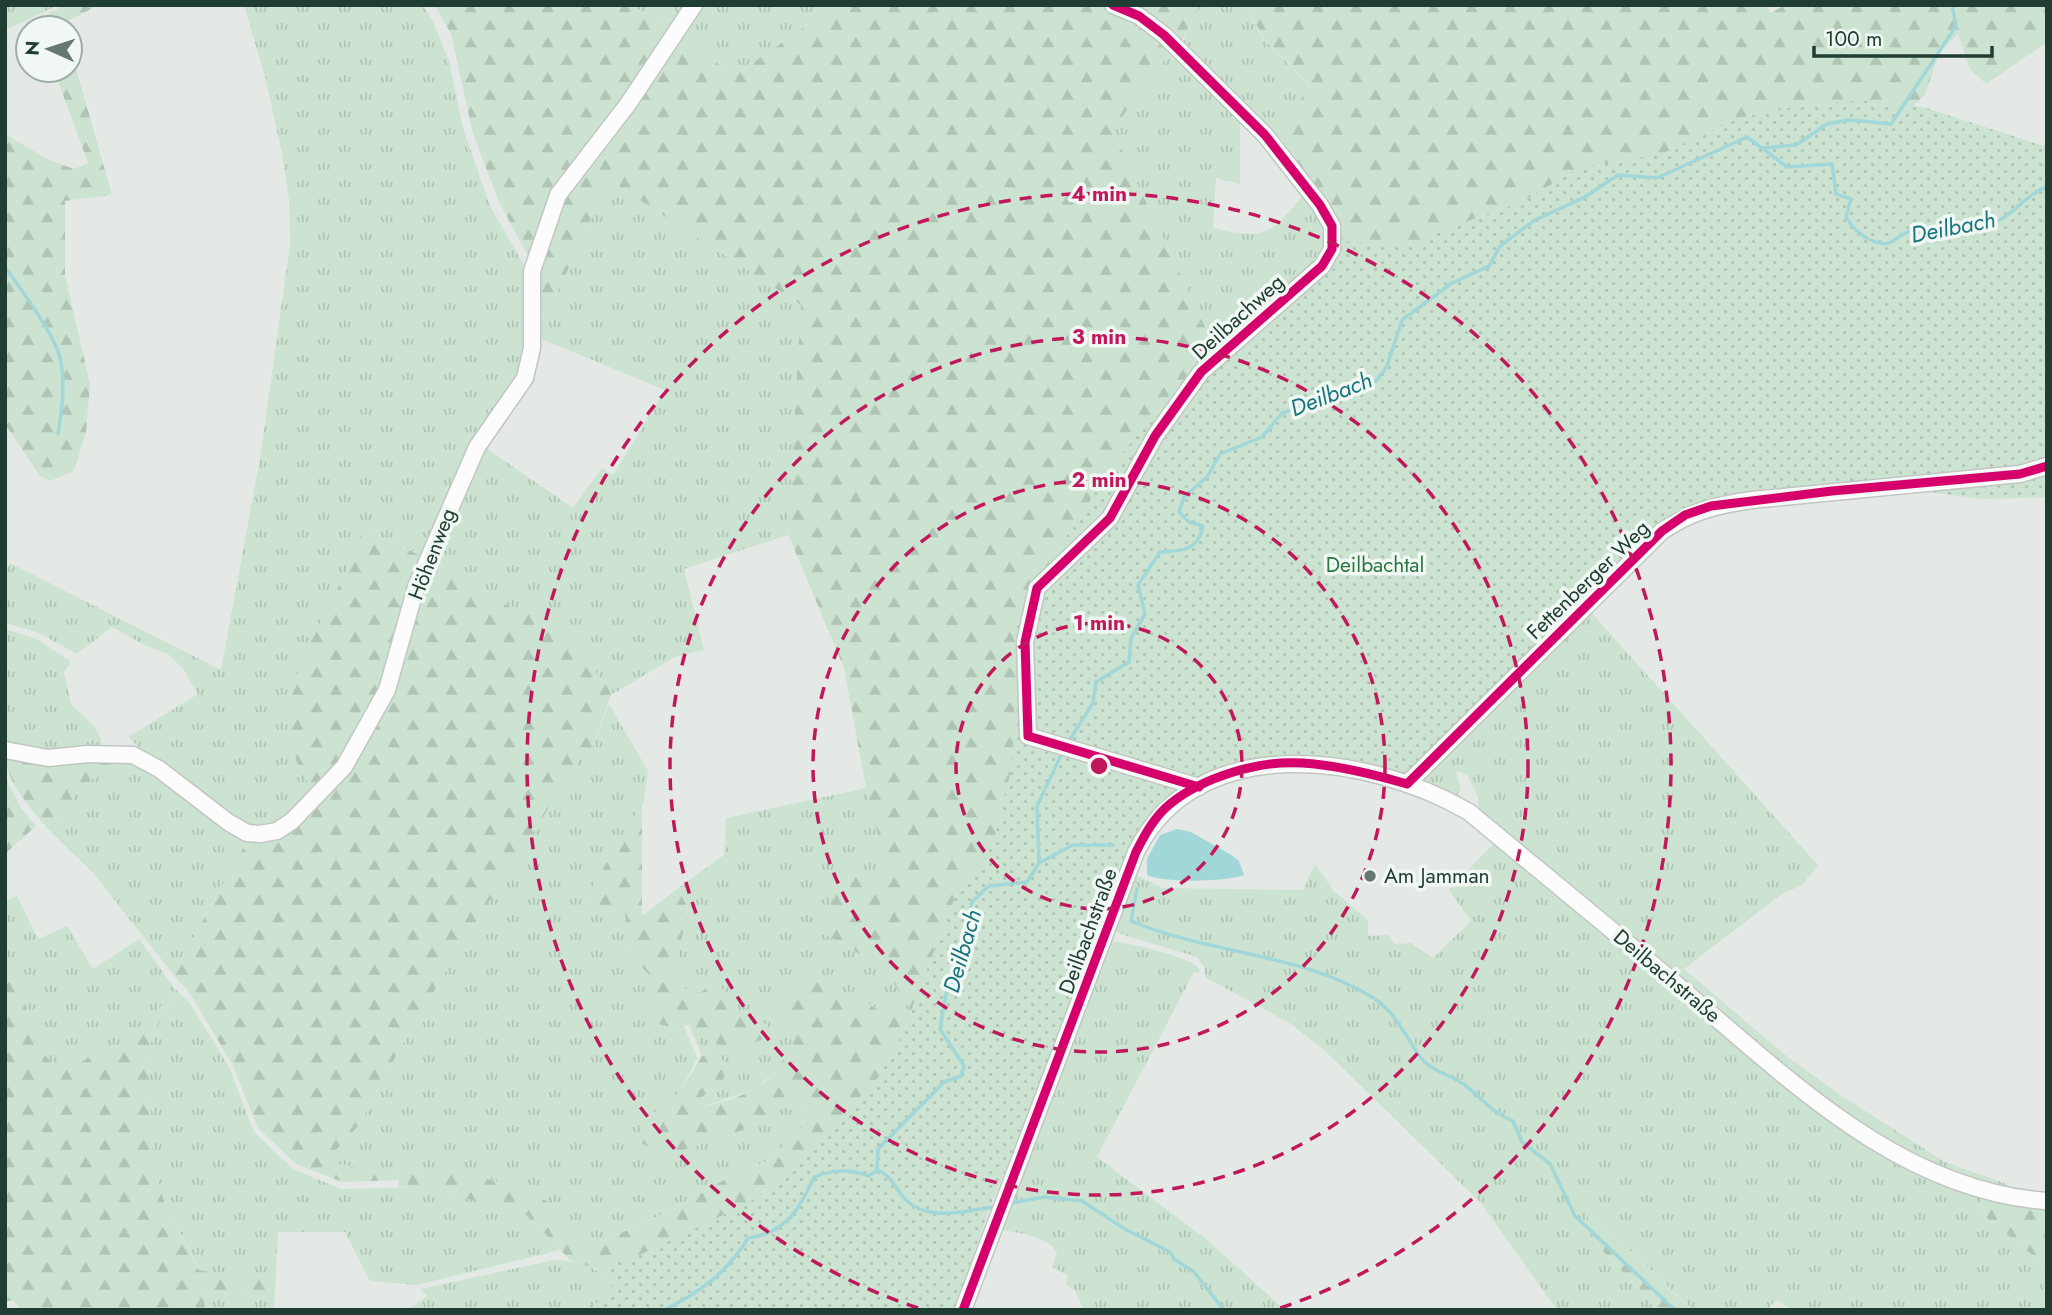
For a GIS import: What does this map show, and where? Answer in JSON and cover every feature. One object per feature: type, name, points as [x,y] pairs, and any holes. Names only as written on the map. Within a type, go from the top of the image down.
[{"type":"street","name":"Höhenweg","points":[[5,750],[48,758],[88,754],[133,755],[159,769],[228,822],[247,833],[260,834],[277,831],[292,821],[344,767],[387,690],[416,587],[477,447],[525,378],[531,348],[532,271],[558,195],[628,104],[694,5]]},
{"type":"street","name":"Deilbachweg","points":[[1113,5],[1139,16],[1164,35],[1265,135],[1320,205],[1332,226],[1332,249],[1322,267],[1201,372],[1155,436],[1110,518],[1037,589],[1025,642],[1028,736],[1199,787]]},
{"type":"street","name":"Fettenberger Weg","points":[[1407,784],[1662,531],[1685,515],[1711,506],[1752,500],[2020,474],[2047,466]]},
{"type":"street","name":"Deilbachstraße","points":[[963,1310],[1136,852],[1148,828],[1170,804],[1199,787],[1244,769],[1300,762],[1373,774],[1407,784],[1436,793],[1469,812],[1788,1078],[1902,1158],[1966,1187],[1994,1195],[2047,1201]]},
{"type":"green space","points":[[5,5],[59,5],[40,14],[14,14],[14,26],[5,30]]},
{"type":"green space","points":[[65,5],[99,5],[82,14],[49,14]]},
{"type":"green space","points":[[244,5],[422,5],[432,19],[449,61],[463,128],[490,206],[528,272],[525,358],[521,372],[423,556],[363,528],[344,577],[312,792],[302,805],[275,826],[250,828],[156,764],[128,737],[198,694],[184,670],[168,654],[144,645],[112,627],[77,654],[39,633],[5,623],[5,575],[10,563],[221,670],[260,458],[290,245],[289,200],[282,154],[266,80]]},
{"type":"green space","points":[[435,5],[631,5],[671,28],[555,195],[532,263],[499,202],[473,134],[451,34]]},
{"type":"green space","points":[[631,5],[688,5],[671,28]]},
{"type":"green space","points":[[696,5],[836,5],[734,76],[678,32]]},
{"type":"green space","points":[[836,5],[1203,5],[1193,17],[1176,49],[1169,54],[1112,130],[1216,350],[1324,268],[1329,225],[1277,148],[1283,141],[1277,136],[1310,85],[1264,38],[1245,5],[1767,5],[1771,13],[1785,5],[2047,5],[2047,42],[1986,84],[1970,69],[1958,34],[1939,53],[1925,95],[947,1013],[679,1310],[614,1310],[613,1280],[597,1269],[570,1260],[528,1216],[426,1187],[399,1187],[399,1180],[342,1182],[296,1164],[258,1128],[232,1064],[191,995],[173,974],[249,838],[264,839],[312,792],[295,757],[290,733],[294,687],[301,664],[346,572],[363,528],[430,560],[510,607],[537,614],[572,644],[609,687],[611,695],[588,759],[580,759],[465,939],[398,1052],[359,1125],[325,1162],[401,1175],[459,1170],[520,1189],[551,1203],[574,1237],[603,1241],[674,1209],[738,1172],[765,1162],[802,1129],[808,1106],[797,1100],[743,1130],[665,1156],[636,1140],[650,1116],[680,1092],[702,1056],[716,1055],[727,1064],[722,1085],[707,1092],[701,1099],[702,1107],[751,1091],[771,1076],[785,1056],[800,1060],[773,998],[813,973],[840,998],[860,998],[881,1012],[910,1009],[884,968],[818,930],[847,873],[882,890],[882,848],[869,804],[844,668],[788,534],[801,305],[609,180],[546,317],[533,306],[535,272],[559,198],[678,32],[734,76]]},
{"type":"green space","points":[[1203,5],[1245,5],[1263,38],[1310,86],[1277,136],[1251,110],[1244,112],[1182,46],[1194,13]]},
{"type":"green space","points":[[1169,54],[1240,120],[1240,184],[1216,178],[1213,228],[1245,234],[1266,231],[1275,226],[1304,194],[1324,234],[1321,261],[1216,350],[1112,130]]},
{"type":"green space","points":[[59,84],[80,84],[112,195],[65,201],[65,275],[90,384],[86,432],[74,471],[50,481],[40,476],[5,424],[5,134],[47,159],[74,169],[88,163]]},
{"type":"green space","name":"Deilbachtal","points":[[1866,101],[1923,107],[2047,147],[2047,497],[1984,499],[1880,486],[1690,511],[1401,776],[1364,767],[1211,775],[1137,845],[989,1210],[954,1310],[579,1310],[619,1294],[608,1264],[629,1260],[750,1202],[798,1165],[877,1079],[898,1044],[957,892],[978,871],[994,840],[1012,765],[1016,668],[1014,626],[1062,543],[1121,456],[1164,401],[1205,359],[1331,241],[1420,245],[1442,230],[1522,202],[1580,167],[1659,155],[1739,118],[1815,103]]},
{"type":"green space","points":[[609,180],[802,305],[788,535],[684,569],[704,650],[675,657],[611,695],[609,687],[537,614],[510,607],[430,560],[483,446],[573,508],[602,468],[613,475],[665,390],[534,336],[533,306],[546,317]]},
{"type":"green space","points":[[1588,609],[1818,865],[1801,886],[1783,893],[1684,969],[1789,1058],[1845,1098],[1945,1162],[2007,1184],[2010,1190],[1937,1170],[1849,1117],[1791,1074],[1478,813],[1478,796],[1467,775],[1456,771],[1461,790],[1456,797],[1421,784],[1419,777],[1444,740],[1404,775],[1399,775],[1438,735],[1459,723]]},
{"type":"green space","points":[[5,629],[37,639],[71,662],[64,672],[71,704],[95,727],[106,751],[48,756],[5,747]]},
{"type":"green space","points":[[609,704],[648,771],[644,801],[585,899],[595,911],[625,912],[629,953],[649,975],[652,1014],[662,1025],[684,1026],[697,1058],[680,1092],[650,1116],[636,1140],[665,1156],[743,1130],[797,1100],[808,1106],[802,1129],[765,1162],[738,1172],[673,1209],[603,1241],[574,1237],[550,1203],[520,1189],[459,1170],[401,1175],[325,1162],[359,1125],[398,1052],[465,939],[580,758],[588,759]]},
{"type":"green space","points":[[5,754],[132,758],[83,784],[51,832],[15,785],[6,764]]},
{"type":"green space","points":[[132,758],[249,838],[173,974],[93,873],[51,832],[83,784]]},
{"type":"green space","points":[[5,777],[21,808],[36,826],[5,854]]},
{"type":"green space","points":[[867,788],[882,848],[882,890],[818,930],[884,968],[910,1009],[881,1012],[860,998],[840,998],[801,1060],[781,1067],[755,1089],[702,1107],[701,1099],[707,1092],[722,1085],[716,1055],[702,1056],[697,1039],[700,1037],[702,992],[689,992],[674,978],[688,907],[677,889],[724,855],[726,818]]},
{"type":"green space","points":[[642,803],[642,916],[677,889],[688,907],[674,978],[689,992],[702,992],[714,982],[730,995],[731,1006],[766,1024],[765,1038],[735,1052],[700,1037],[697,1039],[702,1056],[689,1025],[664,1026],[652,1016],[649,975],[629,953],[625,912],[595,911],[585,899]]},
{"type":"green space","points":[[1496,841],[1901,1163],[1951,1188],[1982,1199],[1981,1213],[2037,1259],[2047,1274],[2047,1310],[1793,1310],[1776,1300],[1767,1310],[1691,1308],[1587,1210],[1591,1238],[1657,1310],[1557,1310],[1480,1202],[1324,1050],[1291,1024],[1205,977],[1205,968],[1197,957],[1124,935],[1115,931],[1113,926],[1134,874],[1163,888],[1303,890],[1315,864],[1334,891],[1368,920],[1368,936],[1388,935],[1394,944],[1411,943],[1433,958],[1471,921],[1449,890]]},
{"type":"green space","points":[[17,896],[38,939],[67,926],[93,969],[139,939],[175,989],[189,1002],[229,1067],[254,1132],[293,1169],[341,1189],[426,1187],[528,1216],[560,1250],[416,1285],[370,1281],[345,1232],[278,1232],[274,1310],[205,1310],[203,1291],[267,1298],[270,1282],[200,1270],[165,1204],[152,1163],[149,1047],[174,992],[133,1039],[117,1050],[95,1054],[62,1073],[36,1046],[18,974],[5,977],[5,901]]},
{"type":"green space","points":[[1108,941],[1183,959],[1199,968],[1199,973],[1194,972],[1097,1157],[1205,1238],[1285,1310],[1084,1310],[1076,1292],[1067,1285],[1067,1275],[1052,1267],[1057,1252],[1052,1247],[1031,1236],[999,1230]]},
{"type":"green space","points":[[18,974],[36,1046],[62,1073],[95,1054],[117,1050],[133,1039],[175,989],[149,1047],[152,1163],[165,1204],[199,1270],[270,1281],[267,1298],[203,1291],[205,1310],[20,1310],[14,1301],[5,1301],[5,977]]},
{"type":"green space","points":[[1983,1199],[2047,1207],[2047,1274],[2037,1259],[1981,1213]]},
{"type":"green space","points":[[1587,1210],[1690,1308],[1699,1310],[1658,1310],[1591,1238]]},
{"type":"green space","points":[[554,1260],[585,1265],[613,1280],[614,1310],[407,1310],[427,1296],[420,1289]]},
{"type":"water","points":[[1177,829],[1191,832],[1233,856],[1239,861],[1244,875],[1195,881],[1147,875],[1147,859],[1160,835]]},
{"type":"waterway","points":[[1763,148],[1796,145],[1827,124],[1850,120],[1891,124],[1956,26],[1952,5]]},
{"type":"waterway","name":"Deilbach","points":[[1067,744],[1093,703],[1096,682],[1129,662],[1131,638],[1145,614],[1138,585],[1160,552],[1188,548],[1201,534],[1203,526],[1189,522],[1179,512],[1184,497],[1207,477],[1220,454],[1262,437],[1282,413],[1351,393],[1377,380],[1387,366],[1402,320],[1452,283],[1489,266],[1500,246],[1535,220],[1583,198],[1618,175],[1657,178],[1747,137],[1787,167],[1832,164],[1836,194],[1851,199],[1846,217],[1860,233],[1884,244],[1912,231],[1967,229],[1989,225],[2005,217],[2034,193],[2047,187]]},
{"type":"waterway","points":[[5,267],[37,313],[58,351],[63,389],[58,434]]},
{"type":"waterway","name":"Deilbach","points":[[664,1310],[712,1280],[748,1238],[772,1231],[790,1218],[803,1200],[814,1177],[841,1171],[869,1176],[877,1170],[878,1149],[944,1082],[961,1076],[964,1066],[940,1029],[946,994],[957,969],[972,902],[989,886],[1027,882],[1039,863],[1037,806],[1063,751]]},
{"type":"waterway","points":[[1039,863],[1073,845],[1113,845]]},
{"type":"waterway","points":[[1137,889],[1131,921],[1191,941],[1317,972],[1347,984],[1383,1005],[1425,1062],[1462,1083],[1492,1108],[1513,1121],[1522,1142],[1550,1164],[1575,1216],[1675,1310]]},
{"type":"waterway","points":[[878,1170],[887,1176],[907,1201],[927,1212],[950,1213],[997,1207]]},
{"type":"waterway","points":[[1010,1203],[1045,1197],[1082,1201],[1125,1229],[1170,1252],[1174,1259],[1194,1272],[1224,1310]]},
{"type":"cycle path","points":[[1113,5],[1139,16],[1164,35],[1265,135],[1320,205],[1332,226],[1332,249],[1322,266],[1201,372],[1155,436],[1110,518],[1037,588],[1025,642],[1028,736],[1199,787]]},
{"type":"cycle path","points":[[963,1310],[1136,852],[1155,820],[1170,804],[1183,794],[1215,778],[1268,764],[1315,764],[1368,773],[1407,784],[1662,531],[1685,515],[1711,506],[1832,491],[2020,474],[2047,466]]},
{"type":"place","name":"Am Jamman","points":[[1370,876]]}]
